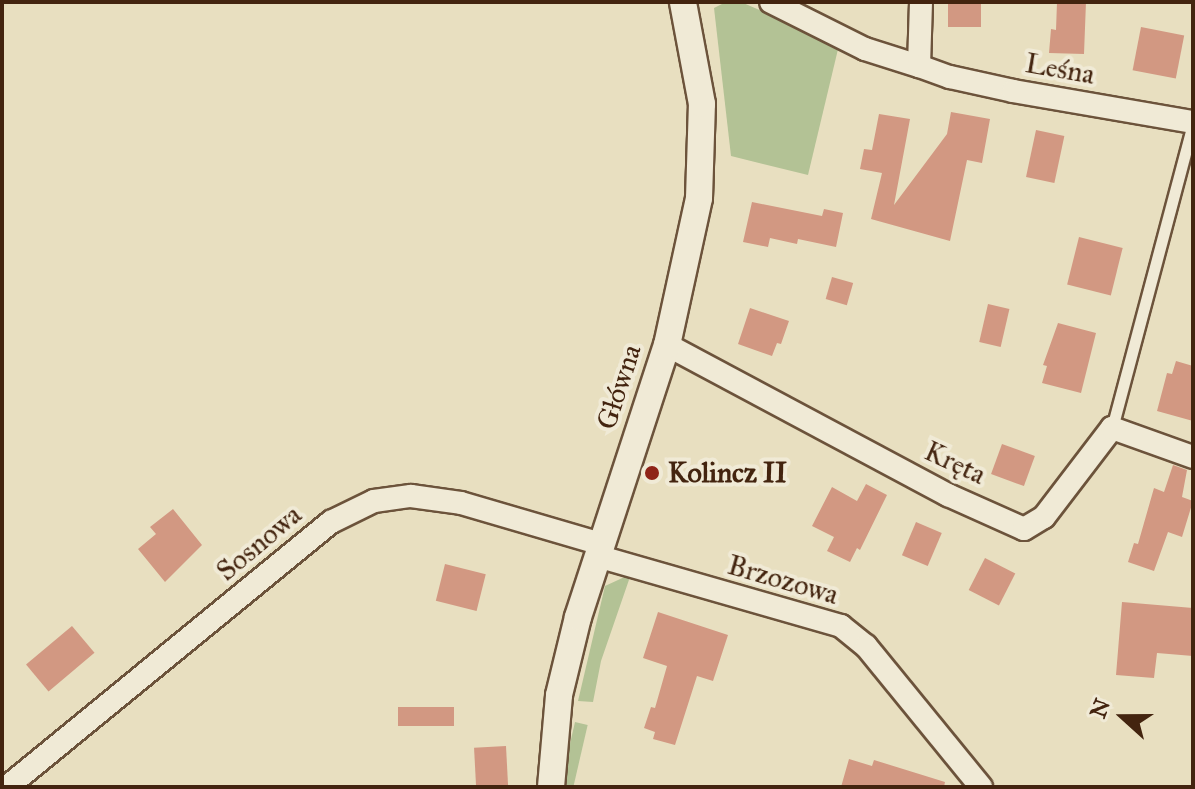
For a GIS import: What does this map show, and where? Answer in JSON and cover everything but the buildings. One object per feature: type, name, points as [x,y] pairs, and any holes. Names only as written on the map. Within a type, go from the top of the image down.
[{"type":"street","name":"Główna","points":[[551,787],[559,695],[599,550],[667,345],[699,198],[702,104],[683,2]]},
{"type":"street","name":"Leśna","points":[[771,2],[865,49],[950,77],[1193,123]]},
{"type":"street","points":[[919,66],[921,2]]},
{"type":"street","name":"Kręta","points":[[667,345],[892,467],[1024,529],[1044,517],[1112,428]]},
{"type":"street","points":[[1112,428],[1193,457]]},
{"type":"street","name":"Sosnowa","points":[[7,787],[331,522],[374,501],[411,496],[461,503],[599,550]]},
{"type":"street","name":"Brzozowa","points":[[599,550],[841,626],[877,658],[981,787]]},
{"type":"lane","points":[[1112,428],[1193,123]]},
{"type":"green space","points":[[726,2],[741,2],[839,45],[808,175],[731,156],[714,8]]},
{"type":"green space","points":[[631,574],[601,661],[593,702],[578,701],[605,586]]},
{"type":"green space","points":[[575,722],[588,725],[573,787],[560,785]]},
{"type":"place","name":"Kolincz II","points":[[652,473]]}]
